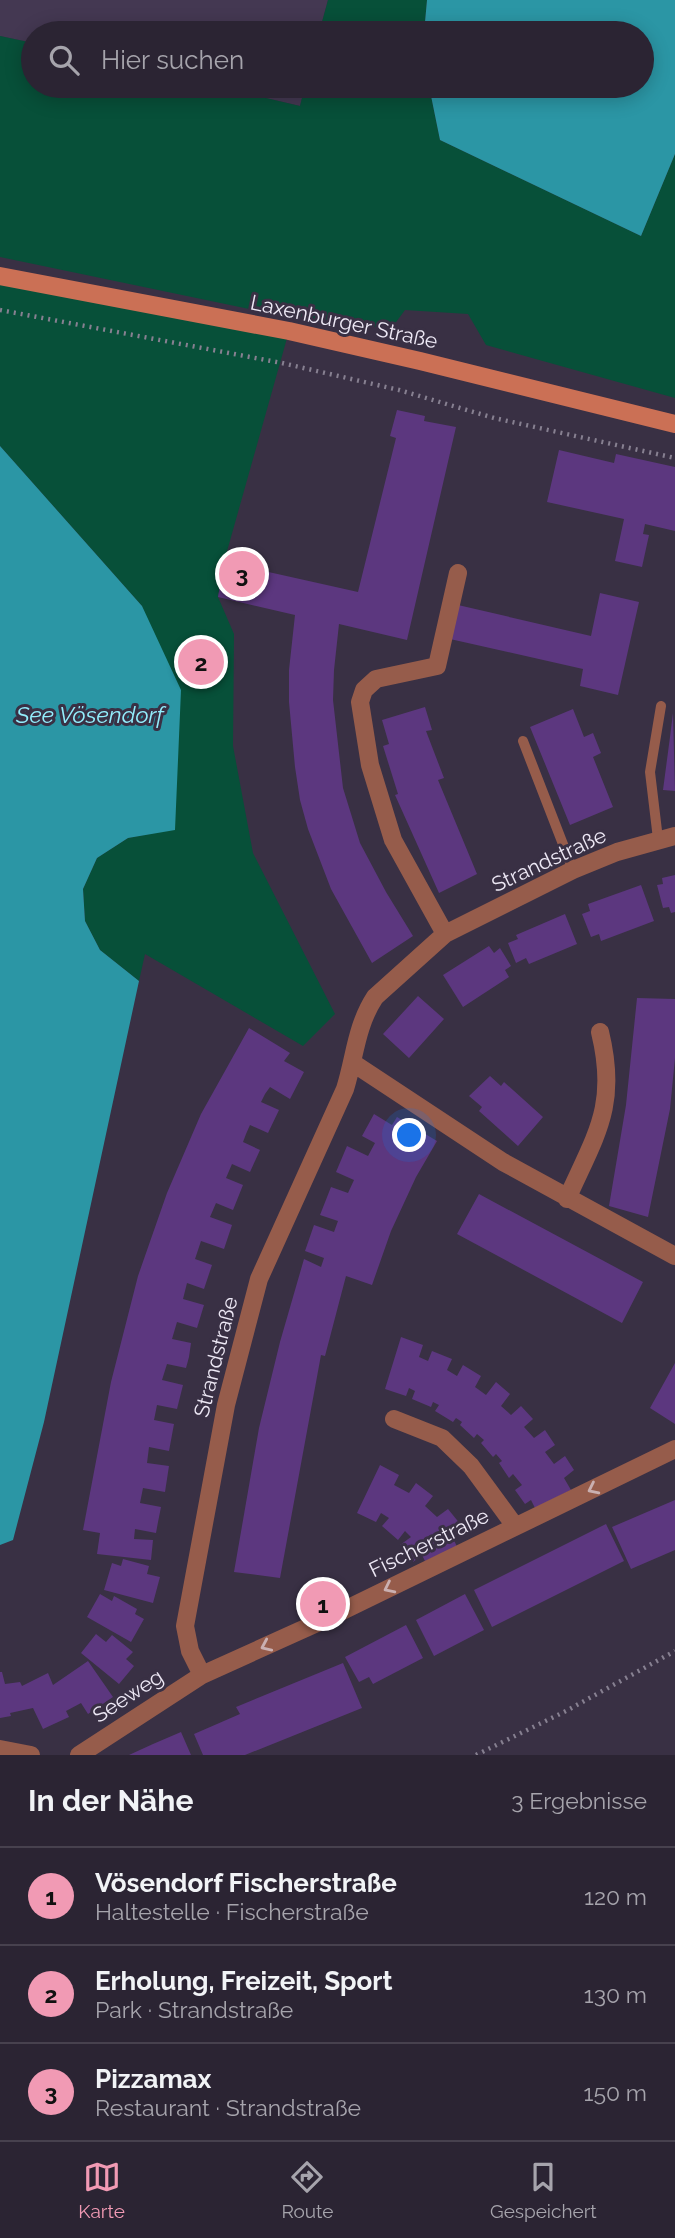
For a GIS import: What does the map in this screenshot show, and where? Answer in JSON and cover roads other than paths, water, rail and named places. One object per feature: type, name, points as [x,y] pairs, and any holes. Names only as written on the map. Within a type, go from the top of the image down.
[{"type":"main road","name":"Laxenburger Straße","points":[[0,276],[289,331],[420,360],[675,424]]},
{"type":"street","points":[[444,934],[393,840],[370,765],[360,702],[366,686],[376,679],[437,666],[458,573]]},
{"type":"street","name":"Strandstraße","points":[[202,1675],[190,1651],[185,1626],[226,1405],[259,1279],[345,1090],[359,1026],[375,997],[444,934],[573,870],[617,852],[666,838]]},
{"type":"street","points":[[567,1199],[600,1126],[607,1099],[607,1059],[600,1032]]},
{"type":"street","points":[[353,1063],[503,1162],[675,1256]]},
{"type":"street","points":[[394,1419],[442,1438],[471,1466],[515,1526]]},
{"type":"street","name":"Fischerstraße","points":[[202,1675],[328,1618],[675,1449]]},
{"type":"street","name":"Seeweg","points":[[79,1755],[202,1675]]},
{"type":"street","points":[[0,1749],[32,1755]]},
{"type":"lane","points":[[661,706],[650,772],[666,838]]},
{"type":"lane","points":[[523,741],[573,870]]},
{"type":"water","points":[[427,0],[675,0],[675,154],[641,236],[440,140],[431,98],[654,98],[654,21],[425,21]]},
{"type":"water","name":"See Vösendorf","points":[[0,446],[142,606],[181,690],[175,830],[128,838],[97,858],[83,889],[85,921],[100,950],[139,981],[44,1422],[13,1540],[0,1545]]},
{"type":"place","name":"Pizzamax","points":[[242,574]]},
{"type":"place","name":"Erholung, Freizeit, Sport","points":[[201,662]]},
{"type":"place","name":"Vösendorf Fischerstraße","points":[[323,1604]]}]
